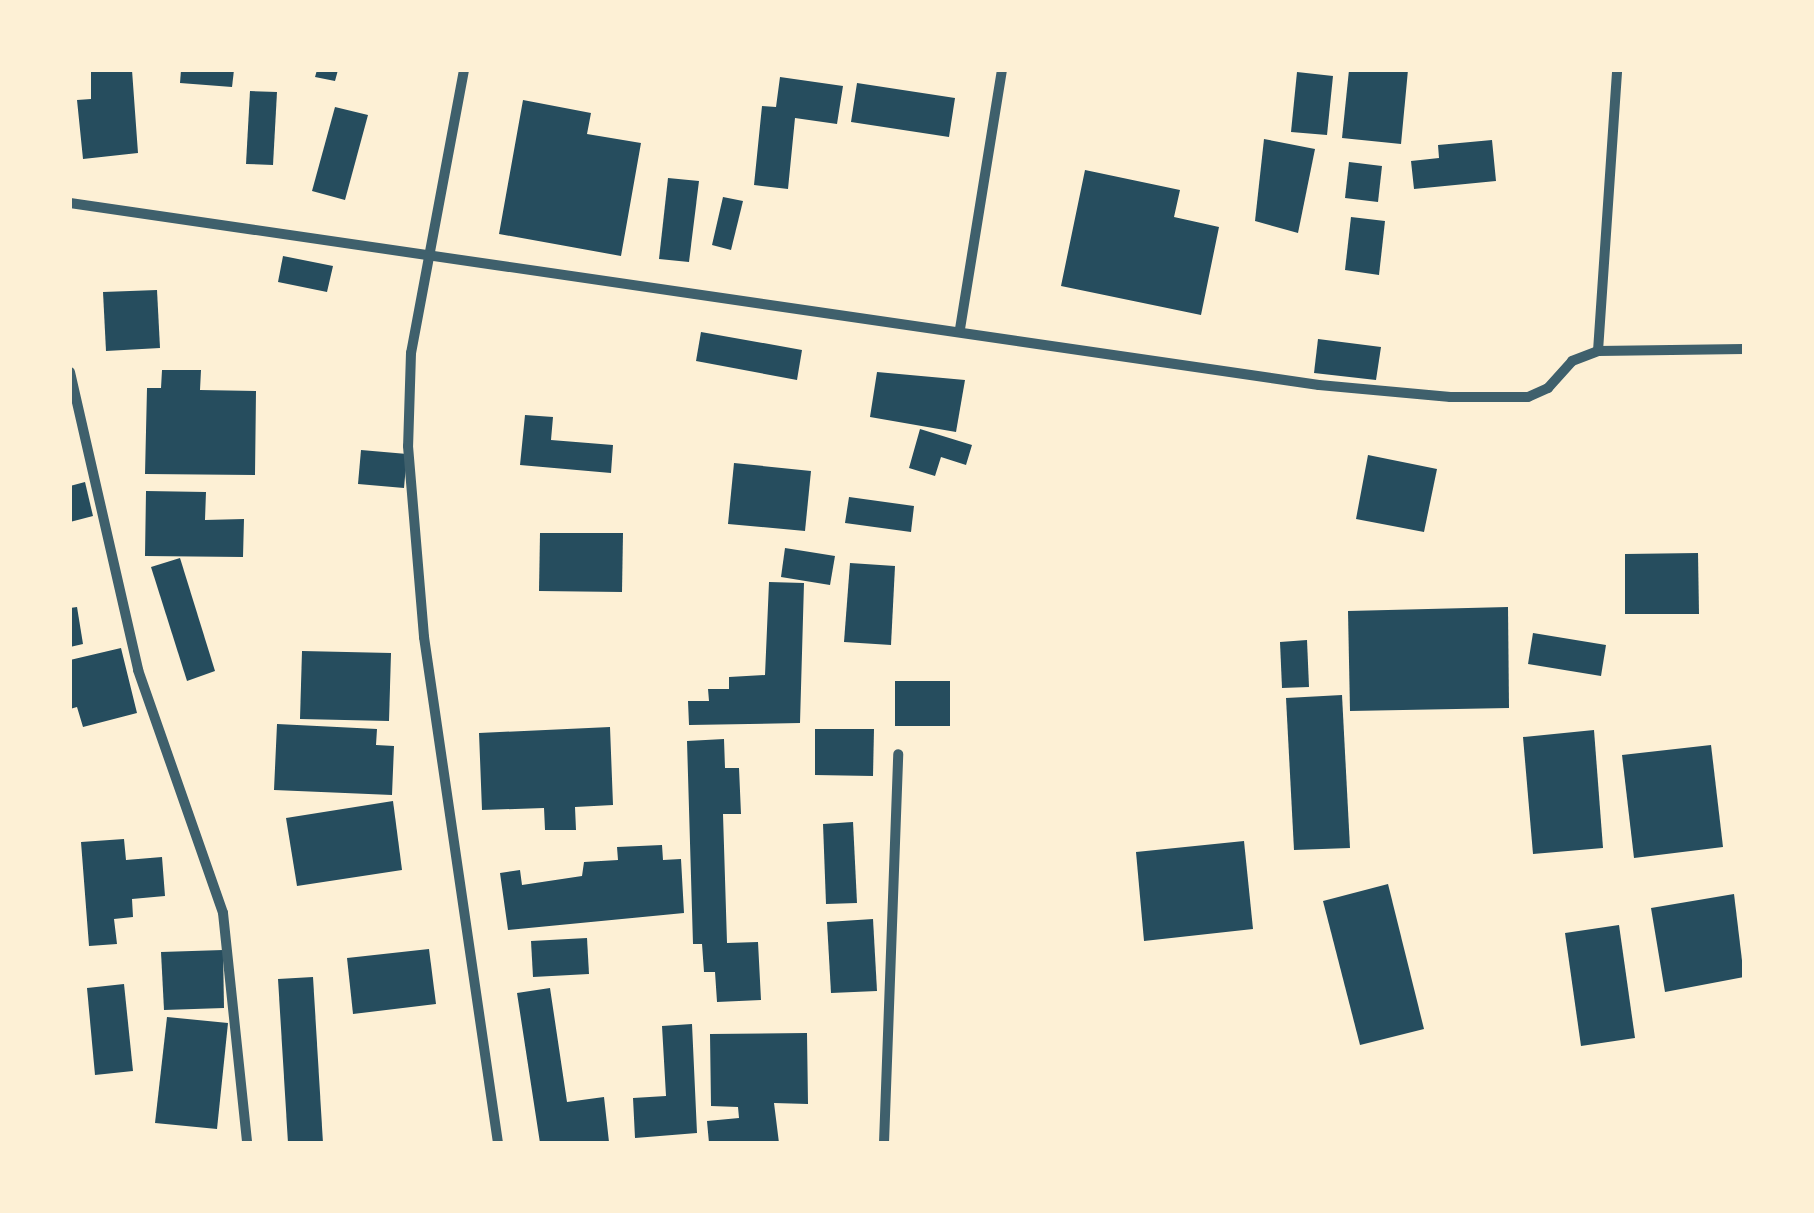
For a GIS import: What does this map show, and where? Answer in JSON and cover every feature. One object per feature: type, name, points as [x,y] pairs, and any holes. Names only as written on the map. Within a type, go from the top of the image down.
[{"type":"street","points":[[464,70],[426,254],[411,353],[412,522],[498,1143]]},
{"type":"street","points":[[960,330],[1002,70]]},
{"type":"street","points":[[1598,351],[1616,70]]},
{"type":"street","points":[[70,204],[1319,384],[1450,397],[1528,397],[1548,388],[1572,360],[1598,351],[1744,349]]},
{"type":"street","points":[[70,372],[138,670],[223,913],[247,1143]]},
{"type":"street","points":[[884,1143],[898,754]]},
{"type":"building","points":[[91,70],[132,70],[138,153],[83,159],[77,100],[91,99]]},
{"type":"building","points":[[181,70],[234,70],[232,87],[180,83]]},
{"type":"building","points":[[317,70],[338,70],[335,81],[315,77]]},
{"type":"building","points":[[1349,70],[1408,70],[1401,144],[1342,138]]},
{"type":"building","points":[[1297,72],[1333,76],[1327,135],[1291,132]]},
{"type":"building","points":[[780,77],[843,86],[837,124],[795,118],[788,189],[754,185],[762,106],[776,107]]},
{"type":"building","points":[[857,83],[955,98],[949,137],[851,122]]},
{"type":"building","points":[[250,91],[277,92],[273,165],[246,164]]},
{"type":"building","points":[[523,100],[591,113],[587,134],[641,143],[621,256],[499,234]]},
{"type":"building","points":[[335,107],[368,115],[345,200],[312,191]]},
{"type":"building","points":[[1264,139],[1315,149],[1298,233],[1255,221]]},
{"type":"building","points":[[1492,140],[1496,181],[1414,189],[1411,161],[1439,158],[1438,145]]},
{"type":"building","points":[[1349,162],[1382,166],[1378,202],[1345,198]]},
{"type":"building","points":[[1085,170],[1180,190],[1174,217],[1219,227],[1201,315],[1061,286]]},
{"type":"building","points":[[668,178],[699,181],[689,262],[659,259]]},
{"type":"building","points":[[723,197],[743,201],[731,250],[712,245]]},
{"type":"building","points":[[1351,217],[1385,221],[1379,275],[1345,270]]},
{"type":"building","points":[[283,256],[333,266],[327,292],[278,282]]},
{"type":"building","points":[[157,290],[160,348],[106,351],[103,292]]},
{"type":"building","points":[[701,332],[802,350],[797,380],[696,361]]},
{"type":"building","points":[[1318,339],[1381,347],[1376,380],[1314,373]]},
{"type":"building","points":[[162,370],[201,370],[200,390],[256,391],[255,475],[145,474],[147,388],[161,388]]},
{"type":"building","points":[[877,372],[965,380],[956,432],[870,417]]},
{"type":"building","points":[[525,415],[553,417],[551,440],[613,445],[611,473],[520,465]]},
{"type":"building","points":[[920,429],[972,445],[966,465],[941,457],[935,476],[909,468]]},
{"type":"building","points":[[361,450],[407,454],[404,488],[358,484]]},
{"type":"building","points":[[1368,455],[1437,469],[1424,532],[1356,519]]},
{"type":"building","points":[[734,463],[811,471],[805,531],[728,524]]},
{"type":"building","points":[[85,482],[93,516],[70,522],[70,486]]},
{"type":"building","points":[[146,491],[206,492],[205,520],[244,519],[243,557],[145,556]]},
{"type":"building","points":[[849,497],[914,506],[911,532],[845,523]]},
{"type":"building","points":[[540,533],[623,533],[622,592],[539,591]]},
{"type":"building","points":[[785,548],[835,556],[830,585],[781,577]]},
{"type":"building","points":[[1698,553],[1699,614],[1625,614],[1625,554]]},
{"type":"building","points":[[180,558],[215,671],[187,681],[151,567]]},
{"type":"building","points":[[850,563],[895,566],[891,645],[844,642]]},
{"type":"building","points":[[769,582],[804,583],[800,723],[689,725],[688,701],[709,701],[708,689],[729,689],[729,677],[765,675]]},
{"type":"building","points":[[77,607],[83,644],[70,647],[70,608]]},
{"type":"building","points":[[1508,607],[1509,708],[1350,711],[1348,611]]},
{"type":"building","points":[[1533,633],[1606,645],[1601,676],[1528,664]]},
{"type":"building","points":[[1307,640],[1309,687],[1282,688],[1280,642]]},
{"type":"building","points":[[121,648],[137,713],[83,727],[77,707],[70,709],[70,660]]},
{"type":"building","points":[[302,651],[391,653],[389,721],[300,719]]},
{"type":"building","points":[[895,681],[950,681],[950,726],[895,726]]},
{"type":"building","points":[[1342,695],[1350,848],[1294,850],[1286,698]]},
{"type":"building","points":[[277,724],[377,729],[376,745],[394,746],[392,795],[274,790]]},
{"type":"building","points":[[610,727],[613,805],[575,807],[576,830],[545,830],[544,808],[482,810],[479,733]]},
{"type":"building","points":[[815,729],[874,729],[873,776],[815,775]]},
{"type":"building","points":[[1594,730],[1603,848],[1533,854],[1523,737]]},
{"type":"building","points":[[724,739],[725,768],[739,768],[741,814],[723,814],[727,943],[758,942],[761,1000],[717,1002],[715,972],[704,972],[702,944],[693,944],[687,741]]},
{"type":"building","points":[[1711,745],[1723,847],[1634,858],[1622,755]]},
{"type":"building","points":[[393,801],[402,870],[297,886],[286,818]]},
{"type":"building","points":[[853,822],[857,903],[826,904],[823,824]]},
{"type":"building","points":[[124,839],[126,860],[162,857],[165,896],[132,899],[133,917],[114,919],[117,944],[89,946],[81,842]]},
{"type":"building","points":[[1244,841],[1253,929],[1144,941],[1136,852]]},
{"type":"building","points":[[662,845],[663,860],[681,859],[684,913],[508,930],[500,873],[520,870],[522,885],[582,876],[584,862],[618,860],[617,847]]},
{"type":"building","points":[[1388,884],[1424,1029],[1360,1045],[1323,901]]},
{"type":"building","points":[[1734,894],[1744,977],[1665,992],[1651,908]]},
{"type":"building","points":[[873,919],[877,991],[831,993],[827,922]]},
{"type":"building","points":[[1619,925],[1635,1038],[1581,1046],[1565,933]]},
{"type":"building","points":[[587,938],[589,974],[533,977],[531,941]]},
{"type":"building","points":[[429,949],[436,1004],[353,1014],[347,958]]},
{"type":"building","points":[[223,950],[224,1008],[164,1010],[161,952]]},
{"type":"building","points":[[313,977],[323,1143],[288,1143],[278,979]]},
{"type":"building","points":[[124,984],[133,1071],[95,1075],[87,988]]},
{"type":"building","points":[[550,988],[567,1102],[604,1097],[609,1142],[540,1143],[517,993]]},
{"type":"building","points":[[167,1017],[228,1023],[217,1129],[155,1123]]},
{"type":"building","points":[[692,1024],[697,1133],[635,1138],[633,1098],[666,1096],[662,1026]]},
{"type":"building","points":[[807,1033],[808,1104],[774,1103],[779,1143],[709,1143],[707,1121],[739,1118],[738,1107],[711,1106],[710,1034]]}]
